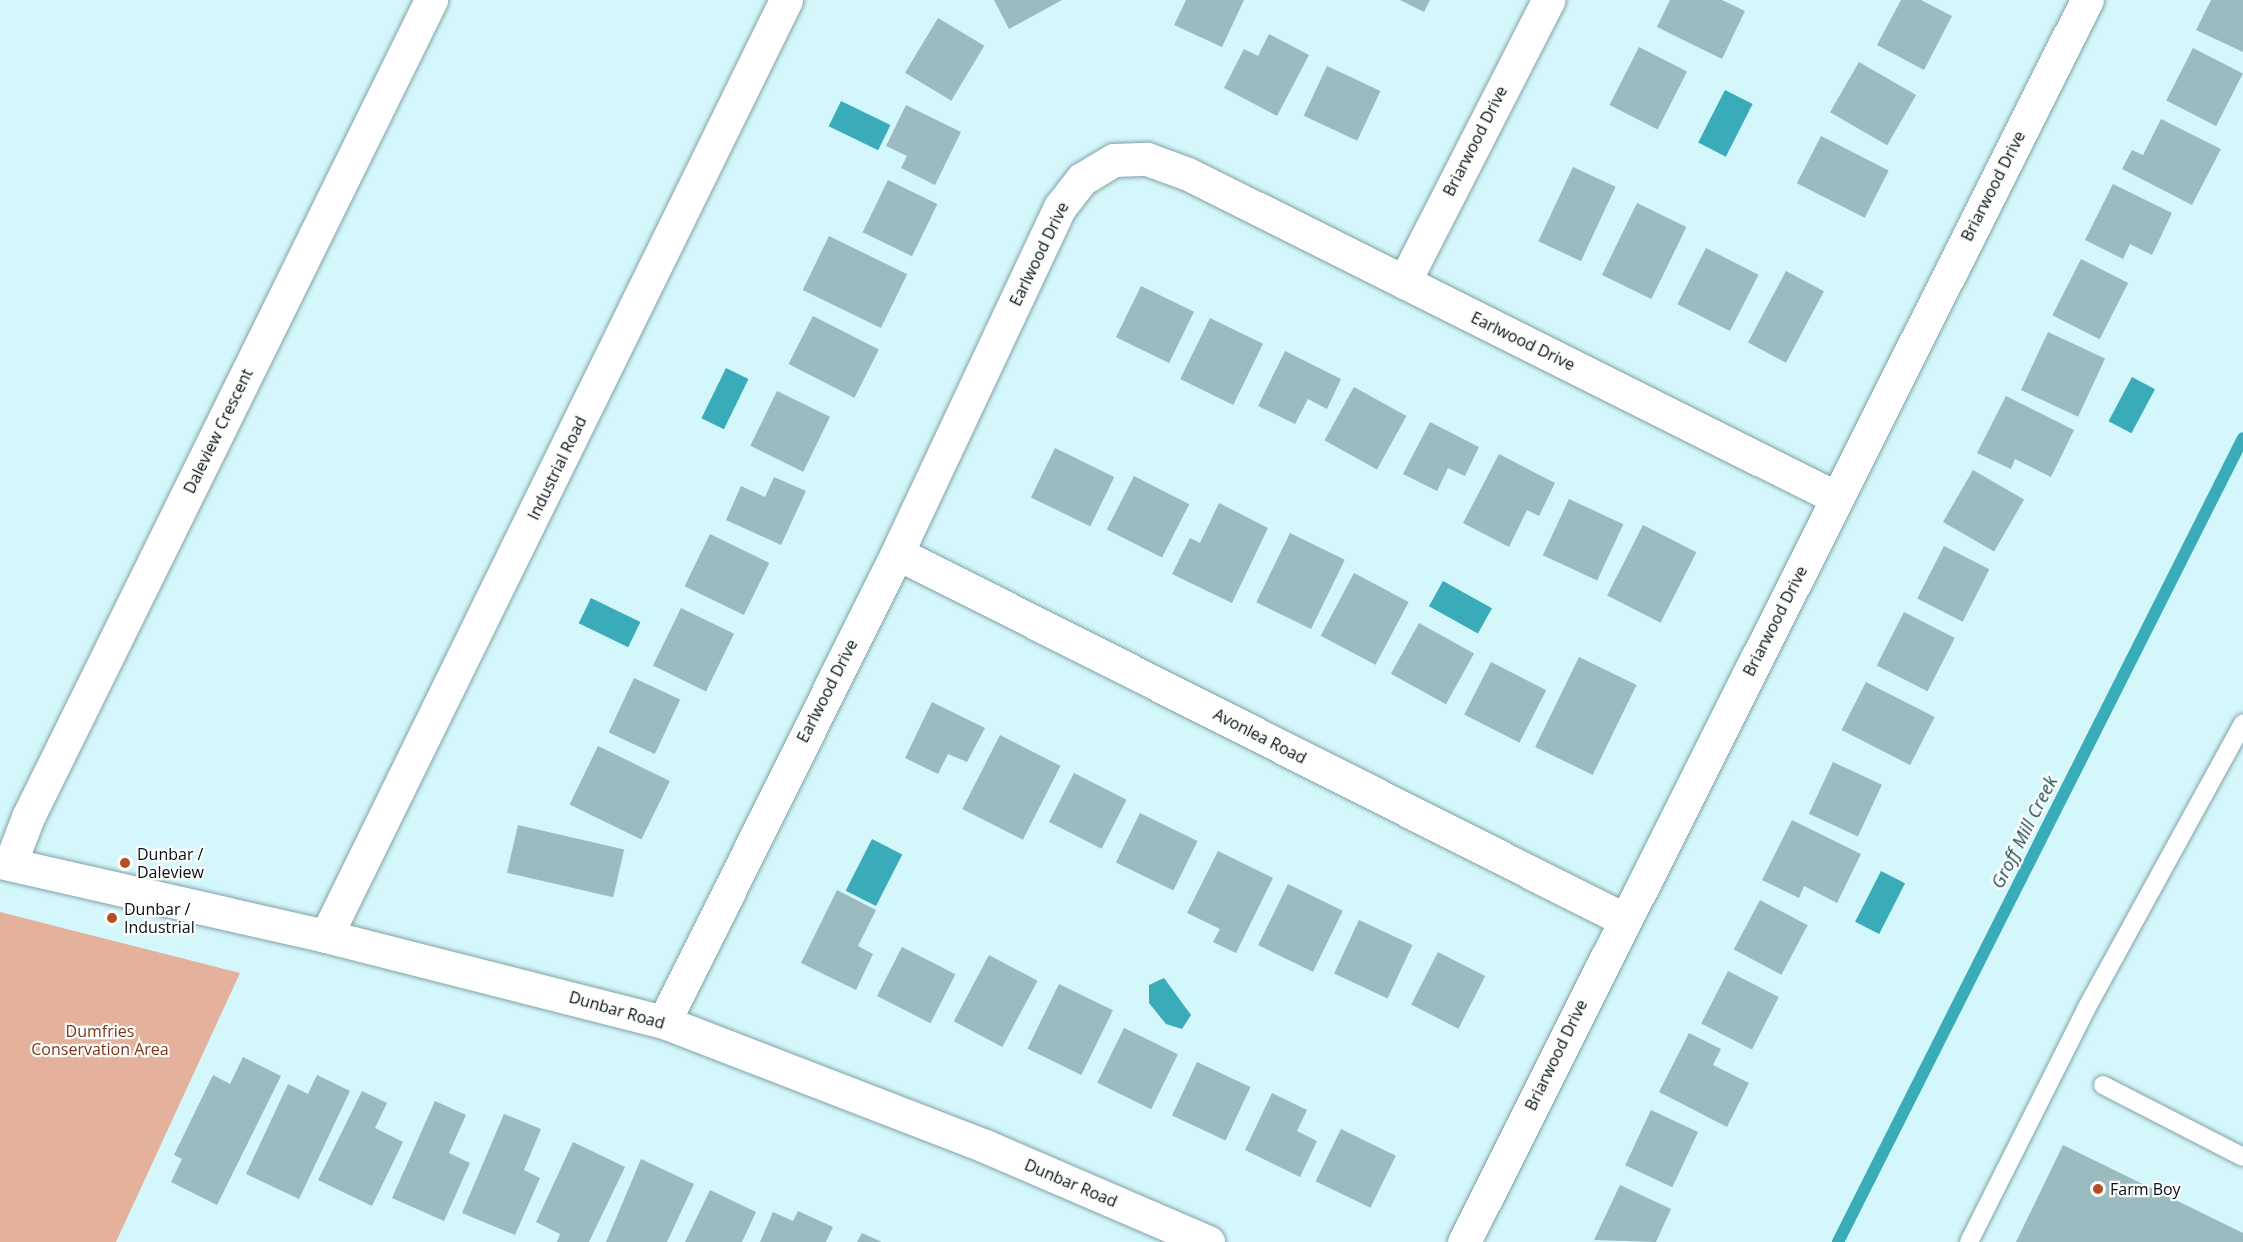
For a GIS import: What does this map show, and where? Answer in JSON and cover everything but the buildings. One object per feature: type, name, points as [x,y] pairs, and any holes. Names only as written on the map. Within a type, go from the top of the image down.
[{"type":"street","name":"Daleview Crescent","points":[[5,863],[430,0]]},
{"type":"street","name":"Industrial Road","points":[[326,936],[786,0]]},
{"type":"street","name":"Briarwood Drive","points":[[1404,282],[1548,0]]},
{"type":"street","name":"Briarwood Drive","points":[[1464,1242],[1623,919],[2087,0]]},
{"type":"street","name":"Earlwood Drive","points":[[663,1022],[897,553],[1060,207],[1082,179],[1114,160],[1147,159],[1188,174],[1837,498]]},
{"type":"street","name":"Avonlea Road","points":[[897,553],[1623,919]]},
{"type":"street","name":"Dunbar Road","points":[[5,863],[326,936],[663,1022],[985,1146],[1208,1242]]},
{"type":"lane","points":[[1969,1242],[2086,1009],[2243,723]]},
{"type":"lane","points":[[2103,1085],[2243,1157]]},
{"type":"green space","name":"Dumfries Conservation Area","points":[[0,912],[240,973],[116,1242],[0,1242]]},
{"type":"water","points":[[1725,90],[1753,104],[1726,157],[1698,143]]},
{"type":"water","points":[[841,101],[890,125],[878,150],[829,126]]},
{"type":"water","points":[[726,368],[748,379],[724,429],[701,418]]},
{"type":"water","points":[[2132,377],[2155,389],[2131,433],[2109,421]]},
{"type":"water","points":[[1443,581],[1492,608],[1478,634],[1429,606]]},
{"type":"water","points":[[591,598],[640,622],[628,647],[579,623]]},
{"type":"water","points":[[872,839],[902,854],[876,906],[846,891]]},
{"type":"water","points":[[1881,871],[1905,883],[1879,934],[1855,922]]},
{"type":"water","points":[[1164,978],[1191,1015],[1182,1029],[1166,1024],[1149,1003],[1149,985]]},
{"type":"waterway","name":"Groff Mill Creek","points":[[1838,1242],[2243,438]]},
{"type":"place","name":"Dunbar / Daleview","points":[[125,863]]},
{"type":"place","name":"Dunbar / Industrial","points":[[112,918]]},
{"type":"place","name":"Farm Boy","points":[[2098,1189]]}]
